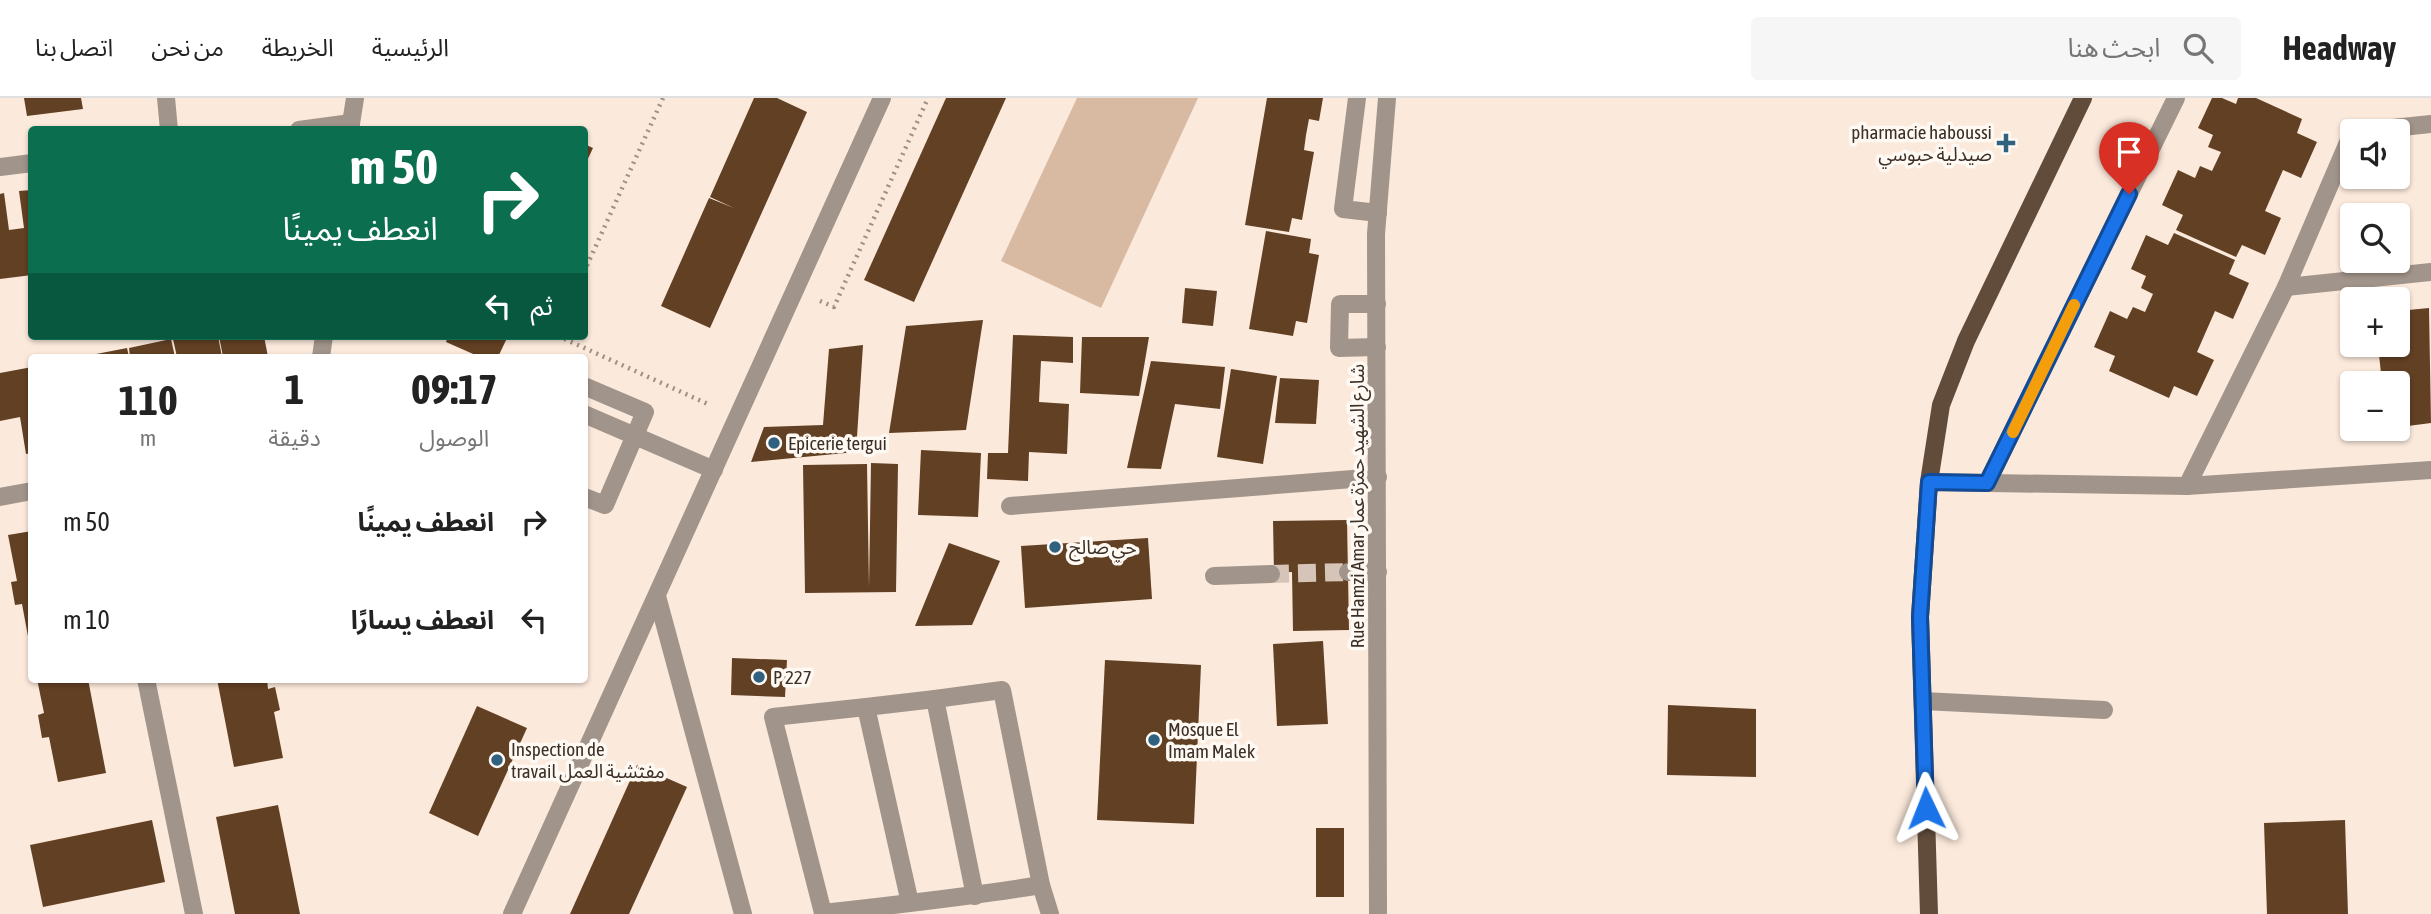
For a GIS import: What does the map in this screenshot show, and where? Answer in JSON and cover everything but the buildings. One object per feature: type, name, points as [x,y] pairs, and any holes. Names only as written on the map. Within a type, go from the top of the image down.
[{"type":"main road","points":[[1929,914],[1920,617],[1929,482],[1941,405],[1966,341],[2083,98]]},
{"type":"street","points":[[166,98],[169,126]]},
{"type":"street","points":[[350,126],[355,98]]},
{"type":"street","points":[[512,914],[882,98]]},
{"type":"street","points":[[1357,98],[1343,209],[1378,213]]},
{"type":"street","name":"Rue Hamzi Amar شارع الشهيد حمزة عمار","points":[[1378,914],[1378,213],[1387,98]]},
{"type":"street","points":[[1987,483],[2176,98]]},
{"type":"street","points":[[2410,126],[2431,124]]},
{"type":"street","points":[[2187,486],[2286,287],[2340,160]]},
{"type":"street","points":[[0,167],[28,164]]},
{"type":"street","points":[[2286,287],[2431,272]]},
{"type":"street","points":[[1377,304],[1340,304],[1339,348],[1377,347]]},
{"type":"street","points":[[588,388],[645,412],[604,505],[588,499]]},
{"type":"street","points":[[588,416],[714,470]]},
{"type":"street","points":[[1929,482],[2187,486],[2431,470]]},
{"type":"street","points":[[1010,506],[1378,477]]},
{"type":"street","points":[[0,497],[28,492]]},
{"type":"street","points":[[1348,572],[1378,572]]},
{"type":"street","points":[[1214,576],[1270,574]]},
{"type":"street","points":[[657,596],[743,914]]},
{"type":"street","points":[[147,683],[194,914]]},
{"type":"street","points":[[1041,885],[975,896],[823,912],[773,717],[1002,690],[1041,885],[1050,914]]},
{"type":"street","points":[[935,699],[975,896]]},
{"type":"street","points":[[1923,701],[2104,710]]},
{"type":"street","points":[[866,707],[910,903]]},
{"type":"path","points":[[588,263],[663,98]]},
{"type":"path","points":[[796,290],[834,307],[928,98]]},
{"type":"path","points":[[567,340],[738,418]]},
{"type":"shaded area","points":[[1077,98],[1198,98],[1101,308],[1001,261]]},
{"type":"tunnel","points":[[1271,574],[1348,572]]},
{"type":"slow traffic","points":[[2013,432],[2074,305]]},
{"type":"place","name":"pharmacie haboussi صيدلية حبوسي","points":[[2006,143]]},
{"type":"place","name":"Epicerie tergui","points":[[774,443]]},
{"type":"place","name":"حي صالح","points":[[1055,547]]},
{"type":"place","name":"P 227","points":[[759,677]]},
{"type":"place","name":"Mosque El Imam Malek","points":[[1154,740]]},
{"type":"place","name":"Inspection de travail مفتشية العمل","points":[[497,760]]},
{"type":"route","points":[[1926,808],[1920,617],[1929,482],[1987,483],[2129,194]]}]
